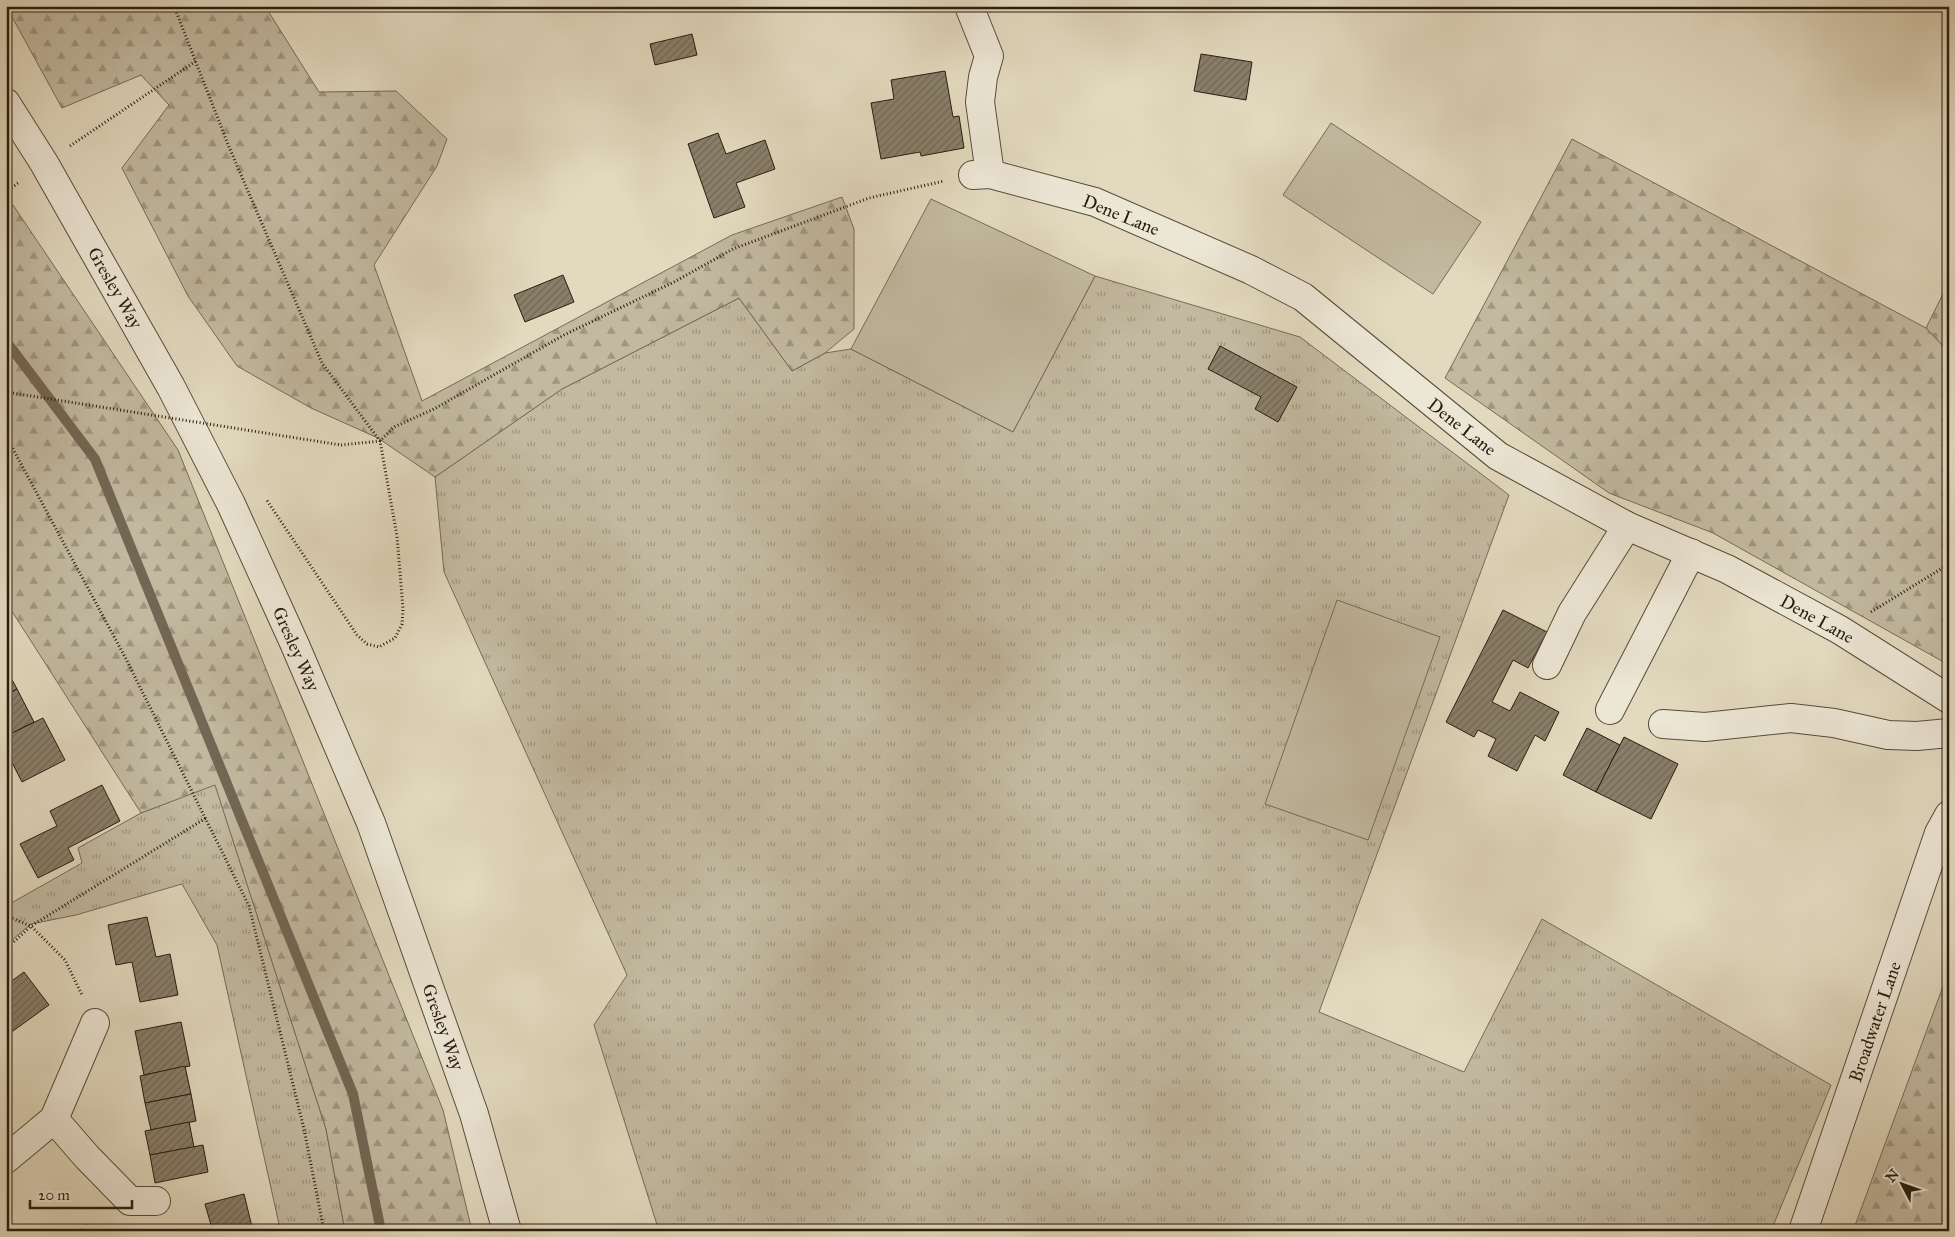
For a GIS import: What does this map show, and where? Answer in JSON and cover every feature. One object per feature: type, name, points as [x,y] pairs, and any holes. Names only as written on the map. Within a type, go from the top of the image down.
[{"type":"street","points":[[969,6],[989,56],[983,77],[980,102],[982,174]]},
{"type":"street","name":"Gresley Way","points":[[6,103],[44,163],[172,387],[231,504],[296,645],[370,824],[474,1114],[508,1231]]},
{"type":"street","name":"Dene Lane","points":[[982,174],[1095,202],[1251,270],[1302,297],[1498,456],[1627,526],[1727,568],[1840,630],[1949,699]]},
{"type":"street","points":[[1547,665],[1572,613],[1627,526]]},
{"type":"street","points":[[1610,710],[1691,553]]},
{"type":"street","points":[[1663,724],[1705,727],[1792,718],[1834,723],[1888,736],[1949,733]]},
{"type":"street","name":"Broadwater Lane","points":[[1804,1231],[1939,833],[1949,815]]},
{"type":"street","points":[[6,1159],[54,1119],[95,1023]]},
{"type":"street","points":[[54,1119],[87,1157],[130,1201],[156,1201]]},
{"type":"path","points":[[174,6],[233,156],[322,363],[380,441],[396,536],[403,609],[402,624],[395,638],[388,644],[374,647],[357,635],[266,498],[231,504]]},
{"type":"path","points":[[44,163],[196,61]]},
{"type":"path","points":[[6,392],[341,445],[380,441],[394,427],[434,409],[564,335],[674,282],[734,249],[869,198],[982,174]]},
{"type":"path","points":[[6,436],[125,657],[249,906],[304,1129],[324,1231]]},
{"type":"path","points":[[1840,630],[1949,564]]},
{"type":"path","points":[[6,948],[31,926],[206,818]]},
{"type":"path","points":[[6,916],[31,926],[65,960],[95,1023]]},
{"type":"green space","points":[[6,6],[265,6],[319,92],[396,91],[447,139],[437,166],[374,265],[422,401],[732,235],[842,197],[854,229],[854,329],[825,353],[792,371],[739,298],[562,389],[435,477],[378,438],[311,408],[237,366],[188,296],[122,168],[169,105],[141,75],[62,108]]},
{"type":"green space","points":[[1331,123],[1481,222],[1433,294],[1283,195]]},
{"type":"green space","points":[[1572,139],[1926,328],[1949,352],[1949,665],[1713,533],[1609,493],[1445,378]]},
{"type":"green space","points":[[931,199],[1095,276],[1013,432],[851,349]]},
{"type":"green space","points":[[6,205],[13,205],[178,450],[443,1110],[472,1231],[345,1231],[326,1129],[215,785],[141,813],[6,602]]},
{"type":"green space","points":[[1095,276],[1300,337],[1509,495],[1319,1012],[1464,1072],[1542,919],[1831,1085],[1771,1231],[659,1231],[594,1025],[627,975],[444,572],[435,477],[562,389],[739,298],[792,371],[825,353],[851,349],[1013,432]]},
{"type":"green space","points":[[1949,282],[1949,352],[1926,328]]},
{"type":"green space","points":[[1337,600],[1440,637],[1368,840],[1265,804]]},
{"type":"green space","points":[[215,784],[326,1129],[345,1231],[262,1231],[279,1224],[217,945],[182,884],[76,915],[31,924],[6,945],[6,906],[82,863],[78,848],[141,813]]},
{"type":"green space","points":[[1949,970],[1949,1231],[1853,1231]]},
{"type":"building","points":[[692,34],[697,55],[655,65],[650,44]]},
{"type":"building","points":[[1201,54],[1252,62],[1246,100],[1194,91]]},
{"type":"building","points":[[945,71],[953,117],[959,116],[964,148],[921,156],[920,152],[881,159],[871,103],[894,99],[891,80]]},
{"type":"building","points":[[718,133],[726,154],[765,140],[775,169],[736,183],[745,207],[714,218],[688,144]]},
{"type":"building","points":[[563,275],[574,302],[525,322],[514,295]]},
{"type":"building","points":[[1220,346],[1297,387],[1278,422],[1255,409],[1261,397],[1208,369]]},
{"type":"building","points":[[1503,610],[1547,632],[1528,668],[1513,660],[1492,702],[1510,711],[1520,692],[1559,712],[1545,741],[1535,735],[1517,771],[1488,756],[1496,739],[1478,730],[1474,737],[1446,722]]},
{"type":"building","points":[[6,668],[17,689],[6,695]]},
{"type":"building","points":[[17,689],[34,722],[6,736],[6,695]]},
{"type":"building","points":[[43,718],[65,760],[22,782],[6,751],[6,736]]},
{"type":"building","points":[[1587,728],[1620,745],[1596,792],[1563,775]]},
{"type":"building","points":[[1624,737],[1678,764],[1651,819],[1596,792]]},
{"type":"building","points":[[102,785],[120,821],[68,848],[74,860],[38,878],[20,844],[57,826],[50,811]]},
{"type":"building","points":[[147,917],[156,957],[170,954],[178,995],[140,1002],[132,962],[116,965],[108,925]]},
{"type":"building","points":[[24,972],[49,1005],[6,1036],[6,985]]},
{"type":"building","points":[[181,1022],[190,1066],[144,1075],[135,1031]]},
{"type":"building","points":[[185,1066],[191,1094],[145,1103],[140,1076]]},
{"type":"building","points":[[191,1094],[196,1121],[151,1130],[145,1103]]},
{"type":"building","points":[[189,1122],[194,1147],[150,1155],[145,1131]]},
{"type":"building","points":[[203,1145],[208,1172],[155,1183],[150,1155]]},
{"type":"building","points":[[244,1194],[253,1231],[190,1231],[211,1225],[205,1204]]},
{"type":"building","points":[[88,1225],[89,1231],[71,1231],[70,1227]]},
{"type":"waterway","points":[[6,341],[95,459],[353,1094],[381,1231]]}]
